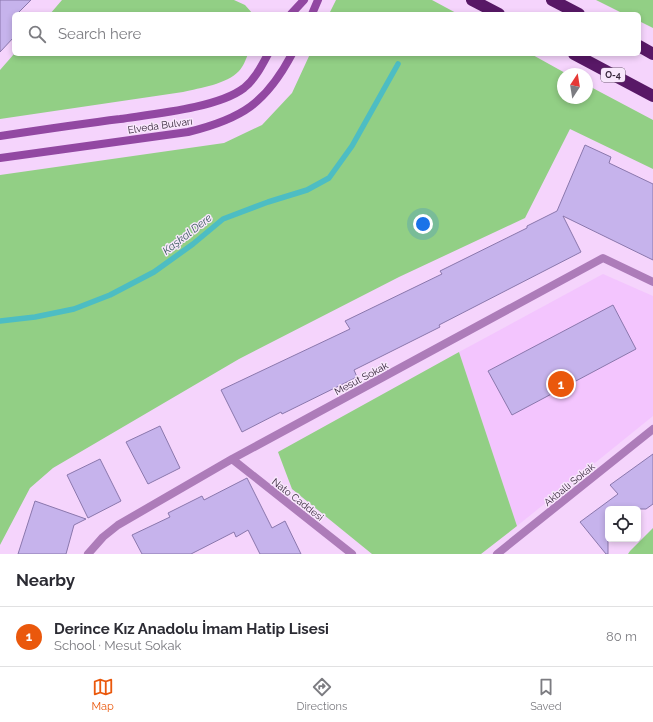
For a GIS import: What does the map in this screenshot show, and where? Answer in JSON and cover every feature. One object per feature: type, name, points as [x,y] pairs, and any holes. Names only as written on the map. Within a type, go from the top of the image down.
[{"type":"highway","points":[[472,0],[495,12]]},
{"type":"highway","points":[[552,0],[575,12]]},
{"type":"highway","points":[[641,47],[653,54]]},
{"type":"highway","name":"O-4","points":[[578,56],[653,96]]},
{"type":"main road","points":[[293,12],[304,0]]},
{"type":"main road","points":[[313,12],[318,0]]},
{"type":"main road","name":"Elveda Bulvarı","points":[[0,136],[156,114],[201,105],[226,97],[243,89],[255,77],[267,56]]},
{"type":"main road","name":"Elveda Bulvarı","points":[[0,158],[188,132],[210,127],[232,118],[262,97],[274,84],[291,56]]},
{"type":"street","name":"Mesut Sokak","points":[[88,554],[103,537],[118,525],[232,459],[603,258],[653,282]]},
{"type":"street","name":"Akballı Sokak","points":[[497,554],[653,429]]},
{"type":"street","name":"Nato Caddesi","points":[[232,459],[349,553]]},
{"type":"shaded area","points":[[603,274],[653,296],[653,416],[517,526],[459,352]]},
{"type":"green space","points":[[62,0],[234,0],[245,5],[251,12],[52,12]]},
{"type":"green space","points":[[336,0],[432,0],[454,12],[330,12]]},
{"type":"green space","points":[[596,0],[653,0],[653,28],[641,22],[641,12],[620,12]]},
{"type":"green space","points":[[12,56],[247,56],[242,67],[234,75],[228,79],[205,87],[183,92],[0,119],[0,70]]},
{"type":"green space","points":[[309,56],[535,56],[557,68],[557,104],[593,104],[593,88],[653,120],[653,169],[570,129],[525,218],[399,277],[239,359],[53,468],[30,488],[0,545],[0,175],[224,143],[262,125],[292,93]]},
{"type":"green space","points":[[459,352],[517,526],[481,554],[372,554],[292,489],[278,452]]},
{"type":"green space","points":[[653,528],[653,554],[628,554],[639,542],[641,542],[641,540]]},
{"type":"building","points":[[0,0],[31,0],[19,12],[12,12],[12,39],[0,52]]},
{"type":"building","points":[[585,145],[611,157],[609,163],[653,184],[653,260],[563,216],[581,252],[439,325],[440,327],[354,370],[357,377],[282,414],[281,412],[242,432],[221,390],[350,329],[345,321],[442,274],[440,271],[527,228],[527,226],[557,211]]},
{"type":"building","points":[[613,305],[636,349],[512,415],[488,371]]},
{"type":"building","points":[[160,426],[180,468],[148,484],[126,442]]},
{"type":"building","points":[[653,454],[653,504],[646,509],[641,509],[641,506],[605,506],[605,542],[608,542],[608,554],[606,554],[580,522],[618,494],[610,485]]},
{"type":"building","points":[[100,459],[121,501],[88,518],[67,475]]},
{"type":"building","points":[[247,478],[272,528],[285,521],[301,554],[260,554],[248,530],[236,537],[234,532],[191,554],[142,554],[132,535],[170,517],[168,513],[202,496],[204,500]]},
{"type":"building","points":[[35,501],[86,519],[74,525],[66,554],[18,554]]},
{"type":"waterway","name":"Kaşkal Dere","points":[[0,321],[35,317],[74,309],[110,295],[154,272],[193,244],[223,219],[268,202],[307,190],[329,178],[352,146],[398,64]]},
{"type":"place","name":"Derince Kız Anadolu İmam Hatip Lisesi","points":[[561,384]]}]
